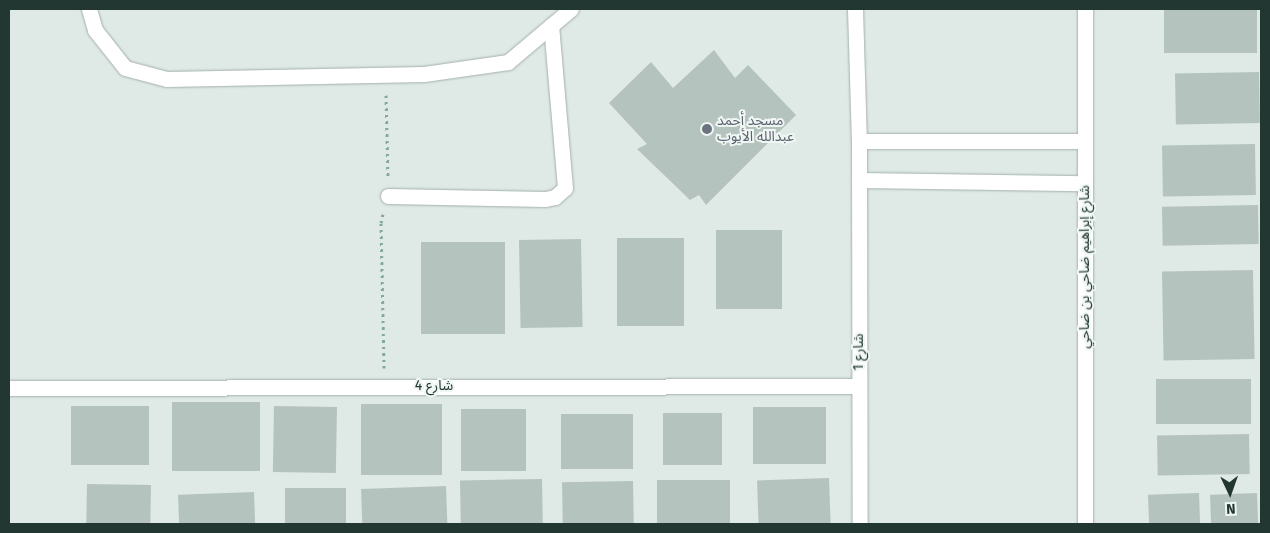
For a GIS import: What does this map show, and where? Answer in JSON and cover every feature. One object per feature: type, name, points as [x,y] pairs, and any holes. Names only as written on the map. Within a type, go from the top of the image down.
[{"type":"street","points":[[90,9],[96,30],[125,68],[167,80],[424,74],[508,62],[571,9]]},
{"type":"street","name":"شارع 1","points":[[854,9],[859,141],[860,524]]},
{"type":"street","name":"شارع إبراهيم ضاحي بن ضاحي","points":[[1085,9],[1085,524]]},
{"type":"street","points":[[388,196],[545,199],[555,197],[565,188],[552,26]]},
{"type":"street","points":[[859,141],[1085,140]]},
{"type":"street","points":[[859,180],[1085,183]]},
{"type":"street","name":"شارع 4","points":[[9,388],[859,386]]},
{"type":"path","points":[[384,386],[381,223],[388,196],[385,74]]},
{"type":"building","points":[[1164,9],[1257,9],[1257,53],[1164,53]]},
{"type":"building","name":"مسجد أحمد عبدالله الأيوب","points":[[714,50],[735,78],[748,65],[796,115],[706,205],[699,195],[690,200],[637,149],[647,144],[609,103],[651,62],[673,88]]},
{"type":"building","points":[[1259,72],[1260,123],[1176,124],[1175,73]]},
{"type":"building","points":[[1255,144],[1256,195],[1163,197],[1162,146]]},
{"type":"building","points":[[1258,205],[1259,244],[1163,246],[1162,207]]},
{"type":"building","points":[[716,230],[782,230],[782,309],[716,309]]},
{"type":"building","points":[[617,238],[684,238],[684,326],[617,326]]},
{"type":"building","points":[[581,239],[583,327],[521,328],[519,240]]},
{"type":"building","points":[[421,242],[505,242],[505,334],[421,334]]},
{"type":"building","points":[[1253,270],[1255,359],[1164,361],[1162,272]]},
{"type":"building","points":[[1156,379],[1251,379],[1251,424],[1156,424]]},
{"type":"building","points":[[172,402],[260,402],[260,471],[172,471]]},
{"type":"building","points":[[361,404],[442,404],[442,475],[361,475]]},
{"type":"building","points":[[71,406],[149,406],[149,465],[71,465]]},
{"type":"building","points":[[274,406],[337,407],[336,473],[273,472]]},
{"type":"building","points":[[753,407],[826,407],[826,464],[753,464]]},
{"type":"building","points":[[461,409],[526,409],[526,471],[461,471]]},
{"type":"building","points":[[663,413],[722,413],[722,465],[663,465]]},
{"type":"building","points":[[561,414],[633,414],[633,469],[561,469]]},
{"type":"building","points":[[1249,434],[1250,474],[1158,476],[1157,436]]},
{"type":"building","points":[[829,478],[831,524],[759,524],[757,481]]},
{"type":"building","points":[[542,479],[543,524],[461,524],[460,480]]},
{"type":"building","points":[[657,480],[730,480],[730,524],[657,524]]},
{"type":"building","points":[[633,481],[634,524],[563,524],[562,482]]},
{"type":"building","points":[[87,484],[151,485],[150,524],[86,524]]},
{"type":"building","points":[[446,486],[447,524],[362,524],[361,489]]},
{"type":"building","points":[[285,488],[346,488],[346,524],[285,524]]},
{"type":"building","points":[[254,492],[255,524],[179,524],[178,495]]},
{"type":"building","points":[[1199,493],[1200,524],[1149,524],[1148,495]]},
{"type":"building","points":[[1257,493],[1258,524],[1211,524],[1210,495]]},
{"type":"place","name":"مسجد أحمد عبدالله الأيوب","points":[[707,129]]}]
